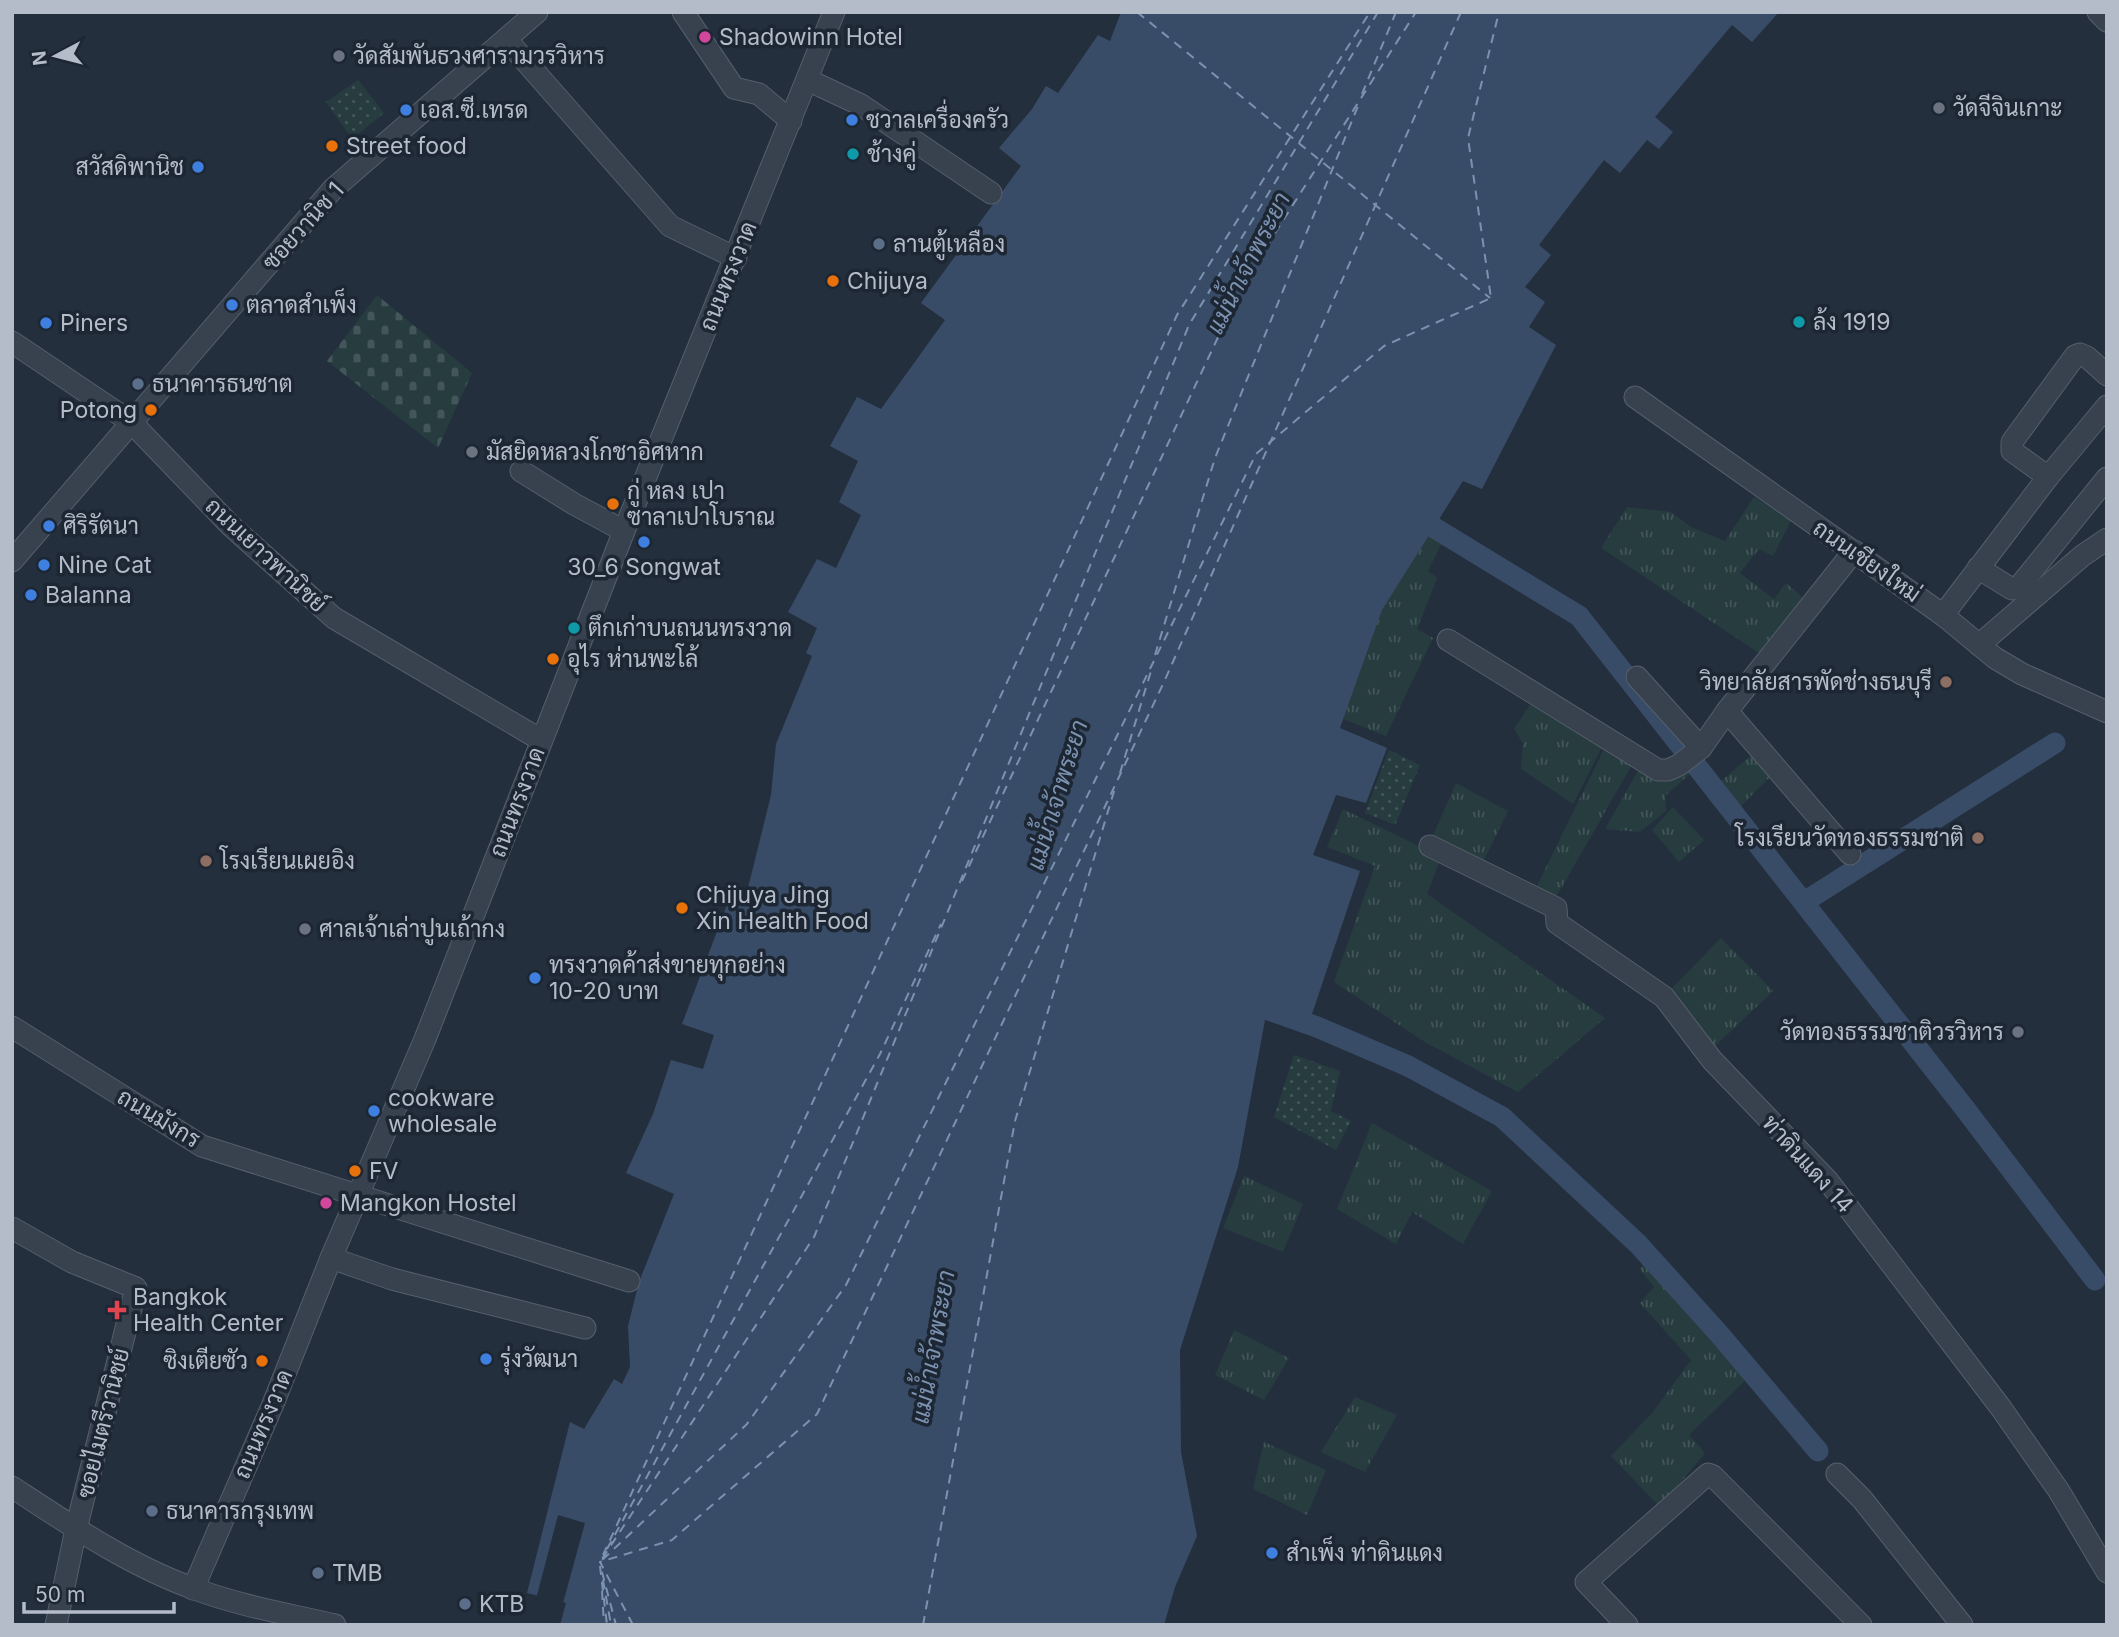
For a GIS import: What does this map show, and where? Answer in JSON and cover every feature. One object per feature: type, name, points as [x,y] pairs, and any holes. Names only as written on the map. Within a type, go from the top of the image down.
[{"type":"street","name":"ซอยวานิช 1","points":[[12,561],[333,189],[510,27],[537,12]]},
{"type":"street","points":[[683,12],[734,88],[754,91],[791,121]]},
{"type":"street","name":"ถนนทรงวาด","points":[[193,1589],[439,1004],[624,531],[834,12]]},
{"type":"street","points":[[2098,12],[2107,21]]},
{"type":"street","points":[[510,27],[670,226],[736,258]]},
{"type":"street","points":[[808,80],[861,105],[991,193]]},
{"type":"street","name":"ถนนเยาวพานิชย์","points":[[12,342],[131,422],[231,526],[334,618],[541,740]]},
{"type":"street","points":[[2048,477],[2012,451],[2012,442],[2075,356],[2080,354],[2088,357],[2107,375]]},
{"type":"street","name":"ถนนเชียงใหม่","points":[[1635,397],[1854,551],[2022,674],[2107,712]]},
{"type":"street","points":[[1943,615],[2048,477],[2107,406]]},
{"type":"street","points":[[521,471],[624,531]]},
{"type":"street","points":[[1978,568],[2012,589],[2018,588],[2107,478]]},
{"type":"street","points":[[1979,645],[2072,564],[2107,539]]},
{"type":"street","points":[[1448,640],[1658,770],[1668,770],[1701,748],[1727,710],[1854,551]]},
{"type":"street","points":[[1637,677],[1701,748]]},
{"type":"street","points":[[1727,710],[1850,853]]},
{"type":"street","name":"ท่าดินแดง 14","points":[[1430,846],[1556,908],[1557,922],[1664,997],[1712,1060],[1828,1181],[2001,1408],[2059,1491],[2107,1572]]},
{"type":"street","name":"ถนนมังกร","points":[[12,1027],[202,1146],[629,1281]]},
{"type":"street","name":"ซอยไมตรีวานิชย์","points":[[12,1228],[72,1262],[136,1288],[76,1530]]},
{"type":"street","points":[[331,1258],[392,1279],[585,1328]]},
{"type":"street","points":[[1837,1474],[1862,1499],[1962,1625]]},
{"type":"street","points":[[1627,1625],[1586,1582],[1708,1475],[1713,1476],[1861,1625]]},
{"type":"street","points":[[12,1487],[76,1530],[165,1578],[229,1601],[335,1625]]},
{"type":"street","points":[[56,1625],[76,1530]]},
{"type":"green space","points":[[358,80],[384,113],[352,139],[326,102]]},
{"type":"green space","points":[[377,295],[472,373],[438,448],[327,361]]},
{"type":"green space","points":[[1754,497],[1792,519],[1773,556],[1759,549],[1740,573],[1774,599],[1786,583],[1806,600],[1762,655],[1601,548],[1627,507],[1671,512],[1691,527],[1725,541]]},
{"type":"green space","points":[[1433,527],[1446,535],[1428,571],[1437,578],[1417,629],[1433,638],[1386,736],[1343,719],[1382,610]]},
{"type":"green space","points":[[1533,700],[1604,743],[1573,804],[1521,769],[1523,743],[1514,729]]},
{"type":"green space","points":[[1606,745],[1633,763],[1555,899],[1536,888]]},
{"type":"green space","points":[[1389,750],[1420,765],[1395,825],[1365,813]]},
{"type":"green space","points":[[1755,752],[1775,772],[1736,811],[1714,787]]},
{"type":"green space","points":[[1642,764],[1687,765],[1692,772],[1665,796],[1666,811],[1640,832],[1605,829]]},
{"type":"green space","points":[[1456,783],[1508,811],[1483,862],[1432,838]]},
{"type":"green space","points":[[1673,807],[1704,840],[1679,862],[1652,830]]},
{"type":"green space","points":[[1343,809],[1441,857],[1427,894],[1605,1018],[1518,1092],[1425,1042],[1334,982],[1375,866],[1327,847]]},
{"type":"green space","points":[[1721,938],[1773,991],[1713,1048],[1669,991]]},
{"type":"green space","points":[[1294,1055],[1340,1071],[1331,1111],[1351,1121],[1336,1150],[1274,1117]]},
{"type":"green space","points":[[1372,1123],[1492,1191],[1463,1244],[1412,1212],[1396,1244],[1337,1209]]},
{"type":"green space","points":[[1244,1176],[1303,1204],[1283,1252],[1223,1228]]},
{"type":"green space","points":[[1649,1259],[1748,1378],[1689,1435],[1705,1453],[1660,1507],[1611,1456],[1653,1412],[1691,1360],[1640,1303],[1654,1287],[1640,1269]]},
{"type":"green space","points":[[1234,1330],[1289,1358],[1264,1400],[1215,1375]]},
{"type":"green space","points":[[1355,1397],[1397,1415],[1365,1472],[1321,1452]]},
{"type":"green space","points":[[1264,1442],[1326,1470],[1307,1515],[1253,1489]]},
{"type":"water","name":"แม่น้ำเจ้าพระยา","points":[[1121,12],[1779,12],[1752,42],[1732,25],[1655,117],[1673,132],[1659,149],[1647,140],[1620,173],[1604,160],[1539,245],[1551,255],[1525,287],[1545,302],[1529,327],[1556,345],[1482,489],[1463,481],[1382,610],[1340,728],[1387,748],[1366,803],[1336,795],[1313,855],[1360,871],[1311,1017],[1267,1009],[1238,1167],[1180,1350],[1181,1452],[1197,1536],[1175,1587],[1164,1625],[560,1625],[566,1603],[527,1593],[570,1422],[584,1429],[614,1379],[622,1384],[630,1367],[628,1326],[639,1282],[674,1194],[626,1173],[653,1114],[671,1060],[703,1069],[714,1035],[682,1024],[733,889],[747,892],[771,795],[776,744],[812,656],[806,653],[817,628],[788,612],[817,559],[836,568],[861,515],[839,502],[858,461],[830,446],[857,397],[881,409],[945,320],[921,303],[1021,166],[999,148],[1032,109],[1046,86],[1058,93],[1098,35],[1110,41]]},
{"type":"pier","points":[[558,1515],[585,1523],[557,1625],[562,1605],[536,1599]]},
{"type":"waterway","points":[[1433,527],[1579,616],[1966,1110],[2095,1280]]},
{"type":"waterway","points":[[1804,902],[2055,743]]},
{"type":"waterway","points":[[1241,1000],[1317,1027],[1408,1066],[1502,1117],[1638,1244],[1720,1335],[1818,1451]]},
{"type":"ferry route","points":[[1137,12],[1490,298]]},
{"type":"ferry route","points":[[603,1555],[1177,315],[1370,12]]},
{"type":"ferry route","points":[[1378,12],[1189,325],[814,1237],[600,1562],[747,1424],[846,1285],[1256,454],[1384,346],[1491,298],[1468,138],[1499,12]]},
{"type":"ferry route","points":[[1362,94],[1396,12]]},
{"type":"ferry route","points":[[962,881],[1245,280],[1416,12]]},
{"type":"ferry route","points":[[633,1625],[600,1562],[672,1540],[817,1414],[1164,682],[1461,12]]},
{"type":"ferry route","points":[[1155,655],[1215,458],[1358,106]]},
{"type":"ferry route","points":[[1120,773],[1151,671]]},
{"type":"ferry route","points":[[923,1625],[1015,1121],[1115,788]]},
{"type":"ferry route","points":[[607,1549],[880,1054],[941,924]]},
{"type":"ferry route","points":[[600,1566],[607,1625]]},
{"type":"ferry route","points":[[602,1572],[616,1625]]},
{"type":"ferry route","points":[[603,1580],[611,1625]]},
{"type":"ferry route","points":[[602,1591],[604,1625]]},
{"type":"place","name":"Shadowinn Hotel","points":[[705,37]]},
{"type":"place","name":"วัดสัมพันธวงศารามวรวิหาร","points":[[339,56]]},
{"type":"place","name":"วัดจีจินเกาะ","points":[[1939,108]]},
{"type":"place","name":"เอส.ซี.เทรด","points":[[406,110]]},
{"type":"place","name":"ชวาลเครื่องครัว","points":[[852,120]]},
{"type":"place","name":"Street food","points":[[332,146]]},
{"type":"place","name":"ช้างคู่","points":[[853,154]]},
{"type":"place","name":"สวัสดิพานิช","points":[[198,167]]},
{"type":"place","name":"ลานตู้เหลือง","points":[[879,244]]},
{"type":"place","name":"Chijuya","points":[[833,281]]},
{"type":"place","name":"ตลาดสำเพ็ง","points":[[232,305]]},
{"type":"place","name":"ล้ง 1919","points":[[1799,322]]},
{"type":"place","name":"Piners","points":[[46,323]]},
{"type":"place","name":"ธนาคารธนชาต","points":[[138,384]]},
{"type":"place","name":"Potong","points":[[151,410]]},
{"type":"place","name":"มัสยิดหลวงโกชาอิศหาก","points":[[472,452]]},
{"type":"place","name":"กู่ หลง เปา ซาลาเปาโบราณ","points":[[613,504]]},
{"type":"place","name":"ศิริรัตนา","points":[[49,526]]},
{"type":"place","name":"30_6 Songwat","points":[[644,542]]},
{"type":"place","name":"Nine Cat","points":[[44,565]]},
{"type":"place","name":"Balanna","points":[[31,595]]},
{"type":"place","name":"ตึกเก่าบนถนนทรงวาด","points":[[574,628]]},
{"type":"place","name":"อุไร ห่านพะโล้","points":[[553,659]]},
{"type":"place","name":"วิทยาลัยสารพัดช่างธนบุรี","points":[[1946,682]]},
{"type":"place","name":"โรงเรียนวัดทองธรรมชาติ","points":[[1978,838]]},
{"type":"place","name":"โรงเรียนเผยอิง","points":[[206,861]]},
{"type":"place","name":"Chijuya Jing Xin Health Food","points":[[682,908]]},
{"type":"place","name":"ศาลเจ้าเล่าปูนเถ้ากง","points":[[305,929]]},
{"type":"place","name":"ทรงวาดค้าส่งขายทุกอย่าง 10-20 บาท","points":[[535,978]]},
{"type":"place","name":"วัดทองธรรมชาติวรวิหาร","points":[[2018,1032]]},
{"type":"place","name":"cookware wholesale","points":[[374,1111]]},
{"type":"place","name":"FV","points":[[355,1171]]},
{"type":"place","name":"Mangkon Hostel","points":[[326,1203]]},
{"type":"place","name":"Bangkok Health Center","points":[[117,1310]]},
{"type":"place","name":"รุ่งวัฒนา","points":[[486,1359]]},
{"type":"place","name":"ซิงเตียซัว","points":[[262,1361]]},
{"type":"place","name":"ธนาคารกรุงเทพ","points":[[152,1511]]},
{"type":"place","name":"สำเพ็ง ท่าดินแดง","points":[[1272,1553]]},
{"type":"place","name":"TMB","points":[[318,1573]]},
{"type":"place","name":"KTB","points":[[465,1604]]}]
